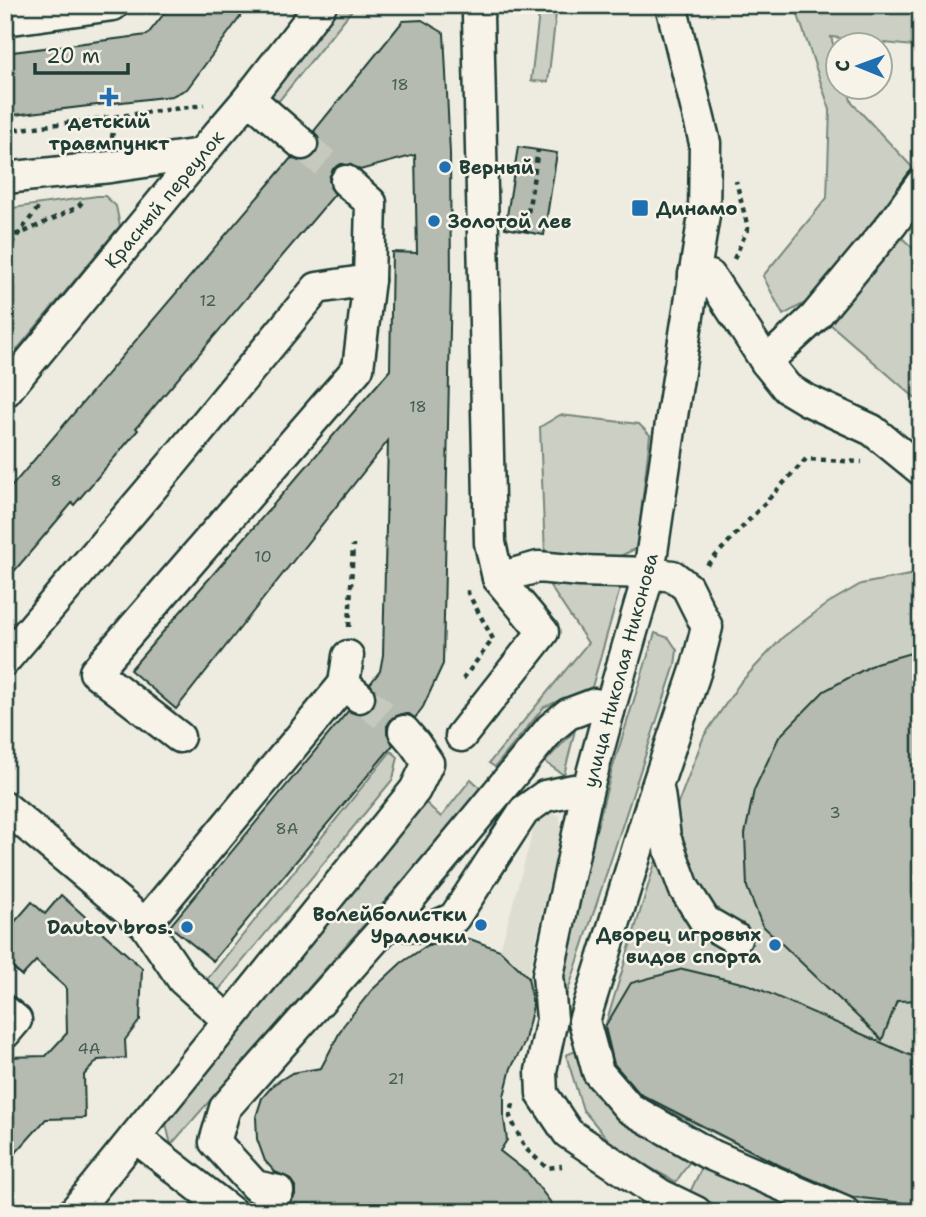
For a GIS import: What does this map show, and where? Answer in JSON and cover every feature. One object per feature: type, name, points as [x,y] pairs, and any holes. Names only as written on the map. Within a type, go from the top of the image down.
[{"type":"street","points":[[5,20],[113,5]]},
{"type":"street","points":[[461,736],[543,632],[498,578],[490,543],[478,29],[481,5]]},
{"type":"street","name":"улица Николая Никонова","points":[[671,5],[705,143],[704,215],[649,573],[587,792],[548,975],[552,1019],[541,1071],[542,1094],[568,1133],[655,1203],[696,1212]]},
{"type":"street","name":"Красный переулок","points":[[5,392],[249,98],[319,6]]},
{"type":"street","points":[[249,98],[302,144]]},
{"type":"street","points":[[5,178],[201,154]]},
{"type":"street","points":[[178,737],[95,673],[358,368],[369,281],[371,203],[346,181]]},
{"type":"street","points":[[766,362],[814,318],[892,224],[921,184]]},
{"type":"street","points":[[694,274],[710,276],[766,362],[787,388],[872,430],[921,470]]},
{"type":"street","points":[[5,660],[173,463],[317,288],[369,281]]},
{"type":"street","points":[[498,578],[538,567],[673,576],[687,586],[707,627],[696,670],[584,1021],[598,1072],[629,1108],[707,1153],[844,1212]]},
{"type":"street","points":[[145,923],[351,679]]},
{"type":"street","points":[[189,1180],[215,1142],[225,1108],[395,916],[551,728],[568,714],[595,704],[609,710]]},
{"type":"street","points":[[74,1212],[415,790],[428,763],[404,731]]},
{"type":"street","points":[[657,786],[665,837],[684,888],[705,921],[736,940]]},
{"type":"street","points":[[395,916],[406,925],[432,928],[454,918],[524,811],[545,796],[574,790],[587,792]]},
{"type":"street","points":[[6,810],[145,923],[183,980],[228,1020]]},
{"type":"street","points":[[5,1010],[16,1020],[5,1033]]},
{"type":"street","points":[[135,1137],[231,1212]]},
{"type":"street","points":[[215,1142],[255,1186],[278,1191]]},
{"type":"path","points":[[5,131],[209,104]]},
{"type":"path","points":[[525,232],[538,150]]},
{"type":"path","points":[[5,252],[41,203]]},
{"type":"path","points":[[5,235],[20,234]]},
{"type":"path","points":[[687,586],[806,459],[865,462]]},
{"type":"path","points":[[351,679],[353,545]]},
{"type":"shaded area","points":[[341,5],[356,5],[274,107],[264,98]]},
{"type":"shaded area","points":[[540,5],[557,5],[548,82],[531,81]]},
{"type":"shaded area","points":[[799,5],[921,5],[921,47],[894,44],[894,32],[824,32],[824,92],[797,12]]},
{"type":"shaded area","points":[[827,102],[852,102],[913,168],[881,213],[809,301],[783,315],[763,276],[827,198],[830,110]]},
{"type":"shaded area","points":[[105,196],[116,206],[120,226],[5,364],[5,209]]},
{"type":"shaded area","points":[[898,234],[921,256],[921,403],[829,323]]},
{"type":"shaded area","points":[[560,415],[639,424],[650,435],[637,548],[608,562],[545,556],[540,427]]},
{"type":"shaded area","name":"Дворец игровых видов спорта","points":[[921,573],[921,1212],[884,1212],[841,1196],[640,1096],[610,1062],[605,1027],[655,863],[704,736],[740,683],[783,637],[828,603],[861,584]]},
{"type":"shaded area","points":[[544,577],[621,585],[592,687],[544,707],[495,767],[489,763],[588,643]]},
{"type":"shaded area","points":[[655,633],[669,638],[677,650],[675,665],[561,1012],[565,954],[577,902],[612,770]]},
{"type":"shaded area","points":[[575,730],[564,775],[545,762]]},
{"type":"shaded area","points":[[391,751],[398,757],[393,779],[213,997],[201,987]]},
{"type":"shaded area","points":[[471,779],[484,791],[171,1145],[166,1124],[423,800],[441,817]]},
{"type":"shaded area","points":[[552,812],[560,816],[561,831],[528,977],[500,950],[535,824],[544,813]]},
{"type":"shaded area","points":[[585,1047],[692,1158],[676,1182],[616,1149],[583,1110],[566,1055]]},
{"type":"shaded area","points":[[703,1165],[803,1212],[730,1212],[690,1192]]},
{"type":"building","points":[[171,5],[249,5],[187,89],[172,96],[5,116],[5,53],[147,35]]},
{"type":"building","points":[[422,20],[444,33],[450,153],[451,281],[443,664],[415,718],[402,714],[392,718],[387,726],[387,733],[393,745],[213,961],[170,926],[348,711],[365,713],[373,708],[376,701],[376,692],[370,684],[380,671],[383,655],[388,441],[176,709],[130,670],[390,370],[392,252],[417,253],[415,155],[360,170],[349,164],[341,164],[333,169],[329,178],[330,187],[335,194],[136,428],[138,430],[5,582],[5,494],[291,158],[307,161],[316,155],[319,139],[314,131],[403,21]]},
{"type":"building","points":[[518,147],[557,153],[544,235],[505,228]]},
{"type":"building","points":[[921,650],[921,1000],[897,1001],[882,1040],[762,925],[747,887],[745,834],[754,790],[779,737],[824,691],[876,663]]},
{"type":"building","points":[[61,895],[142,968],[140,1020],[125,1040],[126,1058],[98,1060],[84,1075],[85,1118],[46,1119],[5,1165],[7,1057],[46,1056],[67,1033],[66,988],[36,961],[22,976],[5,961],[5,933],[32,902],[45,914]]},
{"type":"building","points":[[454,938],[470,939],[500,950],[528,977],[533,1006],[524,1044],[511,1068],[504,1096],[507,1140],[500,1151],[528,1173],[558,1212],[271,1212],[272,1208],[283,1208],[290,1203],[295,1195],[295,1186],[289,1178],[275,1172],[265,1161],[257,1139],[256,1117],[262,1098],[274,1084],[292,1073],[321,1068],[343,1026],[371,991],[401,963],[425,947]]},
{"type":"building","points":[[683,969],[750,985],[921,1060],[921,1205],[853,1197],[781,1166],[640,1094],[614,1064],[605,1027],[631,983]]},
{"type":"tunnel","points":[[302,144],[346,181]]},
{"type":"tunnel","points":[[360,697],[404,731]]},
{"type":"place","name":"детский травмпункт","points":[[109,97]]},
{"type":"place","name":"Верный","points":[[445,167]]},
{"type":"place","name":"Динамо","points":[[640,208]]},
{"type":"place","name":"Золотой лев","points":[[434,221]]},
{"type":"place","name":"Волейболистки Уралочки","points":[[481,925]]},
{"type":"place","name":"Dautov bros.","points":[[187,927]]},
{"type":"place","name":"Дворец игровых видов спорта","points":[[775,945]]}]
